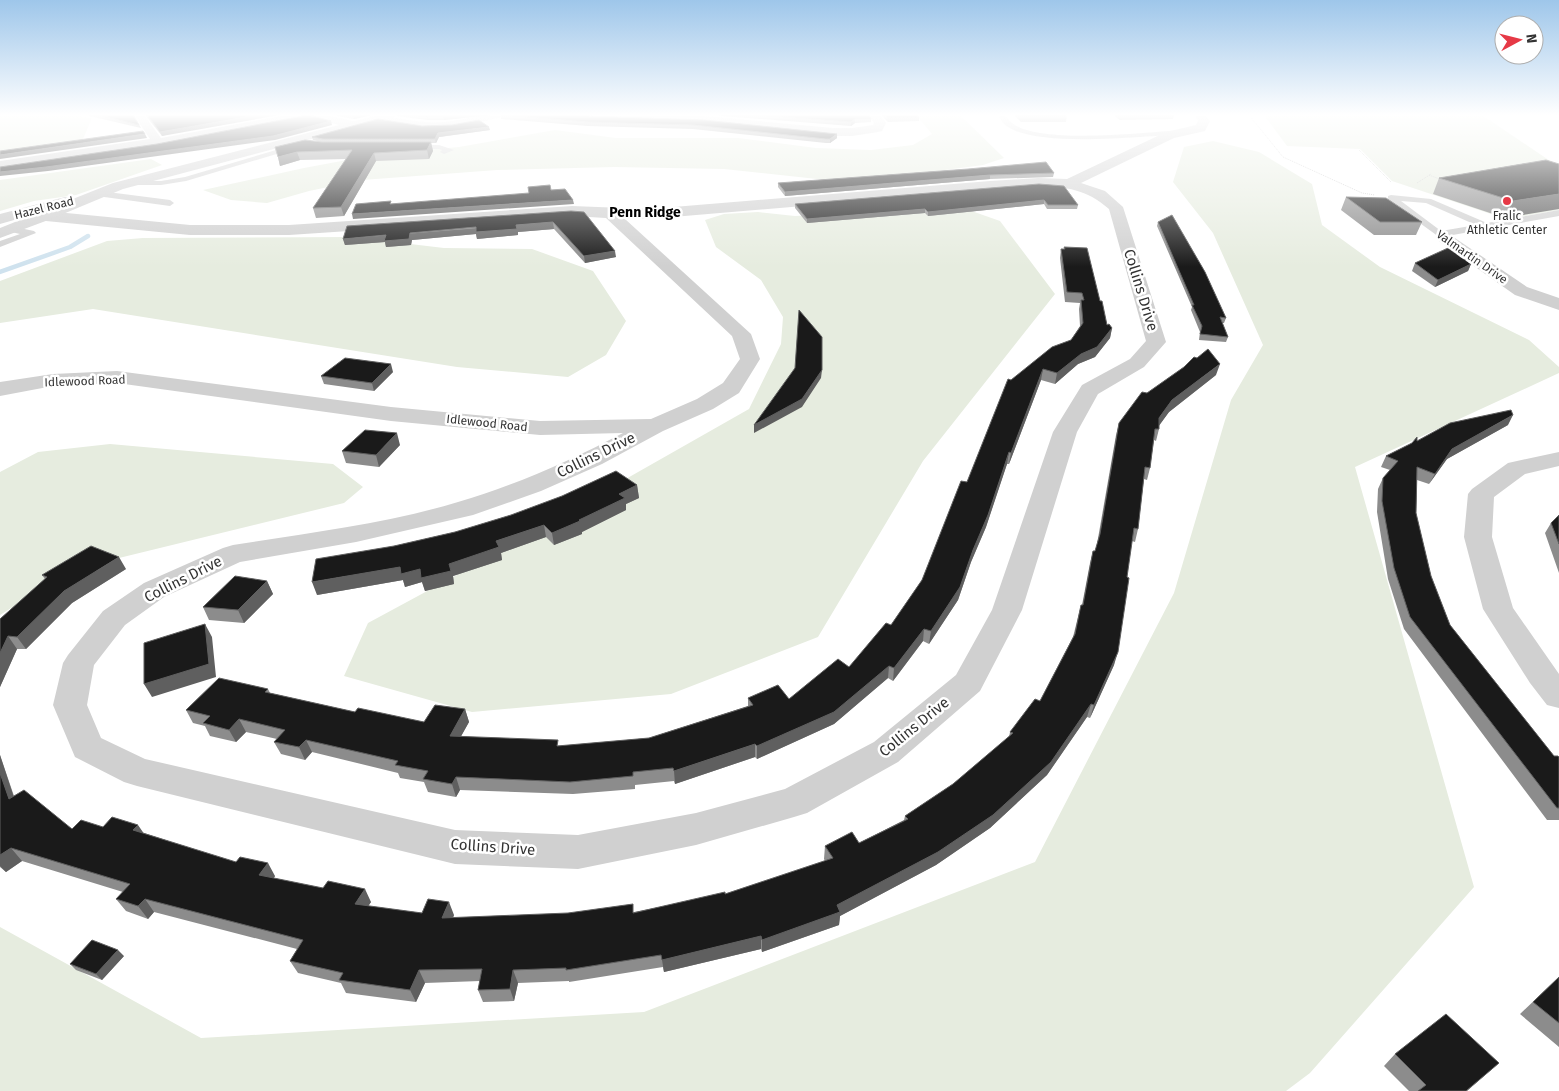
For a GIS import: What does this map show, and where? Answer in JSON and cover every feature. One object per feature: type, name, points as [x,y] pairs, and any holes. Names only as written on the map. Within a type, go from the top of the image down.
[{"type":"street","points":[[3,227],[46,216],[131,183],[187,166]]},
{"type":"street","points":[[1069,184],[1105,166]]},
{"type":"street","name":"Collins Drive","points":[[46,216],[190,230],[289,230],[572,211],[593,211],[610,214],[649,214],[1038,182],[1069,184],[1100,194],[1116,207],[1156,342],[1137,363],[1090,390],[1065,432],[1007,610],[968,683],[886,752],[794,802],[696,829],[578,852],[454,847],[136,772],[87,747],[70,705],[79,663],[114,618],[154,590],[233,554],[356,534],[464,509],[532,486],[593,459],[654,426]]},
{"type":"street","name":"Hazel Road","points":[[3,227],[57,202],[94,197]]},
{"type":"street","name":"Idlewood Road","points":[[0,389],[53,380],[117,377],[391,414],[540,428],[654,426],[705,404],[731,388],[750,359],[741,334],[610,214]]},
{"type":"street","name":"Valmartin Drive","points":[[1443,237],[1522,291],[1559,304]]},
{"type":"street","points":[[1559,459],[1517,468],[1481,494],[1478,537],[1498,609],[1541,675],[1559,696]]},
{"type":"lane","points":[[94,197],[170,203]]},
{"type":"lane","points":[[1391,198],[1428,201],[1488,227]]},
{"type":"lane","name":"Valmartin Drive","points":[[1391,198],[1443,237]]},
{"type":"lane","points":[[1443,237],[1559,213]]},
{"type":"lane","points":[[0,244],[30,233],[3,227]]},
{"type":"path","points":[[1301,166],[1362,192],[1391,198]]},
{"type":"path","points":[[1375,166],[1394,184]]},
{"type":"path","points":[[1412,186],[1430,175],[1446,181]]},
{"type":"shaded area","points":[[101,166],[159,166],[76,195],[34,201],[0,211],[0,180]]},
{"type":"shaded area","points":[[315,166],[976,166],[899,176],[863,184],[724,169],[614,167],[497,170],[362,180],[309,191],[267,203],[231,200],[203,190]]},
{"type":"shaded area","points":[[1178,166],[1282,166],[1312,184],[1322,225],[1380,267],[1529,340],[1559,367],[1559,373],[1355,467],[1474,887],[1310,1073],[1286,1091],[0,1091],[0,927],[201,1038],[644,1012],[1035,862],[1174,593],[1231,400],[1263,345],[1213,233],[1173,182]]},
{"type":"shaded area","points":[[1377,166],[1557,166],[1559,167],[1559,210],[1506,219],[1392,181]]},
{"type":"shaded area","points":[[963,208],[1000,221],[1055,294],[923,461],[818,637],[671,694],[472,712],[344,676],[368,623],[455,576],[749,409],[781,344],[783,317],[761,280],[716,247],[705,220],[724,214],[758,212],[795,216]]},
{"type":"shaded area","points":[[351,237],[444,248],[532,249],[593,271],[626,321],[606,355],[568,377],[457,367],[93,309],[0,323],[0,281],[107,241],[143,238]]},
{"type":"shaded area","points":[[110,444],[333,464],[363,487],[344,503],[74,569],[0,615],[0,472],[38,452]]},
{"type":"building","points":[[7,166],[54,166],[0,172],[0,167]]},
{"type":"building","points":[[341,166],[366,166],[341,207],[313,208]]},
{"type":"building","points":[[1002,166],[1049,166],[1054,173],[990,175],[785,192],[778,183]]},
{"type":"building","points":[[1511,166],[1559,166],[1559,194],[1513,201],[1439,178]]},
{"type":"building","points":[[1039,184],[1064,186],[1078,205],[1048,205],[1044,200],[928,212],[925,209],[807,219],[795,204]]},
{"type":"building","points":[[550,185],[551,190],[565,189],[573,200],[352,214],[356,204],[391,201],[390,204],[529,193],[528,187]]},
{"type":"building","points":[[1346,197],[1386,198],[1422,222],[1380,222]]},
{"type":"building","points":[[571,211],[584,212],[615,251],[584,256],[553,222],[516,225],[517,229],[476,232],[476,227],[410,233],[409,239],[384,241],[386,235],[343,239],[347,226]]},
{"type":"building","points":[[1172,215],[1205,272],[1226,318],[1220,317],[1228,337],[1200,334],[1202,326],[1158,222]]},
{"type":"building","points":[[1064,247],[1087,248],[1107,325],[1109,324],[1112,328],[1097,347],[1081,354],[1057,373],[1043,369],[1011,453],[1009,452],[988,515],[960,587],[931,631],[924,629],[894,668],[889,666],[834,712],[757,746],[755,744],[674,771],[673,768],[633,772],[633,776],[570,782],[456,777],[452,784],[423,779],[428,771],[395,765],[398,761],[306,740],[299,747],[274,742],[285,730],[239,719],[229,730],[203,723],[210,716],[186,710],[219,678],[268,689],[265,692],[355,712],[358,708],[424,722],[435,705],[465,709],[450,736],[558,740],[557,746],[649,738],[753,705],[748,698],[778,685],[789,699],[838,659],[849,667],[886,623],[891,625],[922,580],[961,481],[967,482],[1008,379],[1011,380],[1052,347],[1071,340],[1083,323],[1081,300],[1084,300],[1082,293],[1067,292],[1061,249],[1065,249]]},
{"type":"building","points":[[1448,248],[1471,264],[1438,280],[1415,263]]},
{"type":"building","points":[[799,310],[822,337],[822,370],[802,399],[754,425],[795,368]]},
{"type":"building","points":[[1208,349],[1220,364],[1172,400],[1159,418],[1159,429],[1155,429],[1150,468],[1145,467],[1138,529],[1134,528],[1118,652],[1094,705],[1091,704],[1051,762],[993,815],[938,852],[837,905],[840,912],[762,940],[761,936],[662,960],[661,955],[566,970],[566,968],[513,970],[510,989],[478,990],[482,969],[419,970],[410,990],[339,980],[343,973],[290,961],[303,940],[145,899],[138,906],[116,899],[130,884],[11,848],[0,855],[0,773],[9,799],[24,790],[72,829],[81,820],[103,827],[112,817],[138,825],[133,830],[236,862],[240,857],[268,863],[259,875],[323,888],[328,881],[365,889],[355,904],[422,913],[428,899],[449,902],[442,918],[568,913],[633,904],[633,913],[725,892],[725,894],[833,858],[825,846],[852,832],[859,843],[908,819],[905,816],[953,784],[1013,733],[1010,732],[1035,699],[1040,701],[1075,634],[1081,605],[1083,605],[1093,551],[1095,551],[1100,534],[1119,423],[1142,392],[1147,393],[1184,367],[1194,357],[1197,358]]},
{"type":"building","points":[[345,358],[391,364],[372,383],[321,376]]},
{"type":"building","points":[[1511,410],[1513,415],[1452,449],[1435,474],[1417,467],[1416,513],[1431,576],[1450,625],[1554,756],[1559,757],[1559,808],[1557,808],[1410,617],[1394,568],[1382,501],[1383,478],[1398,461],[1386,456],[1412,443],[1417,437],[1417,441],[1450,423]]},
{"type":"building","points":[[365,430],[397,433],[376,455],[342,451]]},
{"type":"building","points":[[616,471],[637,485],[619,494],[625,498],[552,533],[544,525],[496,541],[499,547],[449,564],[451,571],[421,578],[420,569],[401,574],[400,567],[312,582],[316,559],[394,546],[455,532],[511,515],[562,496]]},
{"type":"building","points":[[1559,515],[1559,544],[1551,523]]},
{"type":"building","points":[[91,546],[119,557],[64,591],[17,637],[8,636],[0,653],[0,619],[47,577],[42,575]]},
{"type":"building","points":[[235,576],[267,581],[238,610],[203,607]]},
{"type":"building","points":[[205,624],[209,664],[144,684],[144,643]]},
{"type":"building","points":[[92,940],[118,950],[96,974],[70,964]]},
{"type":"building","points":[[1559,977],[1559,1023],[1533,1002]]},
{"type":"building","points":[[1446,1014],[1499,1063],[1466,1091],[1418,1091],[1426,1085],[1395,1054]]},
{"type":"waterway","points":[[0,272],[70,247],[88,236]]},
{"type":"place","name":"Fralic Athletic Center","points":[[1507,201]]},
{"type":"district","name":"Penn Ridge","points":[[645,212]]}]
